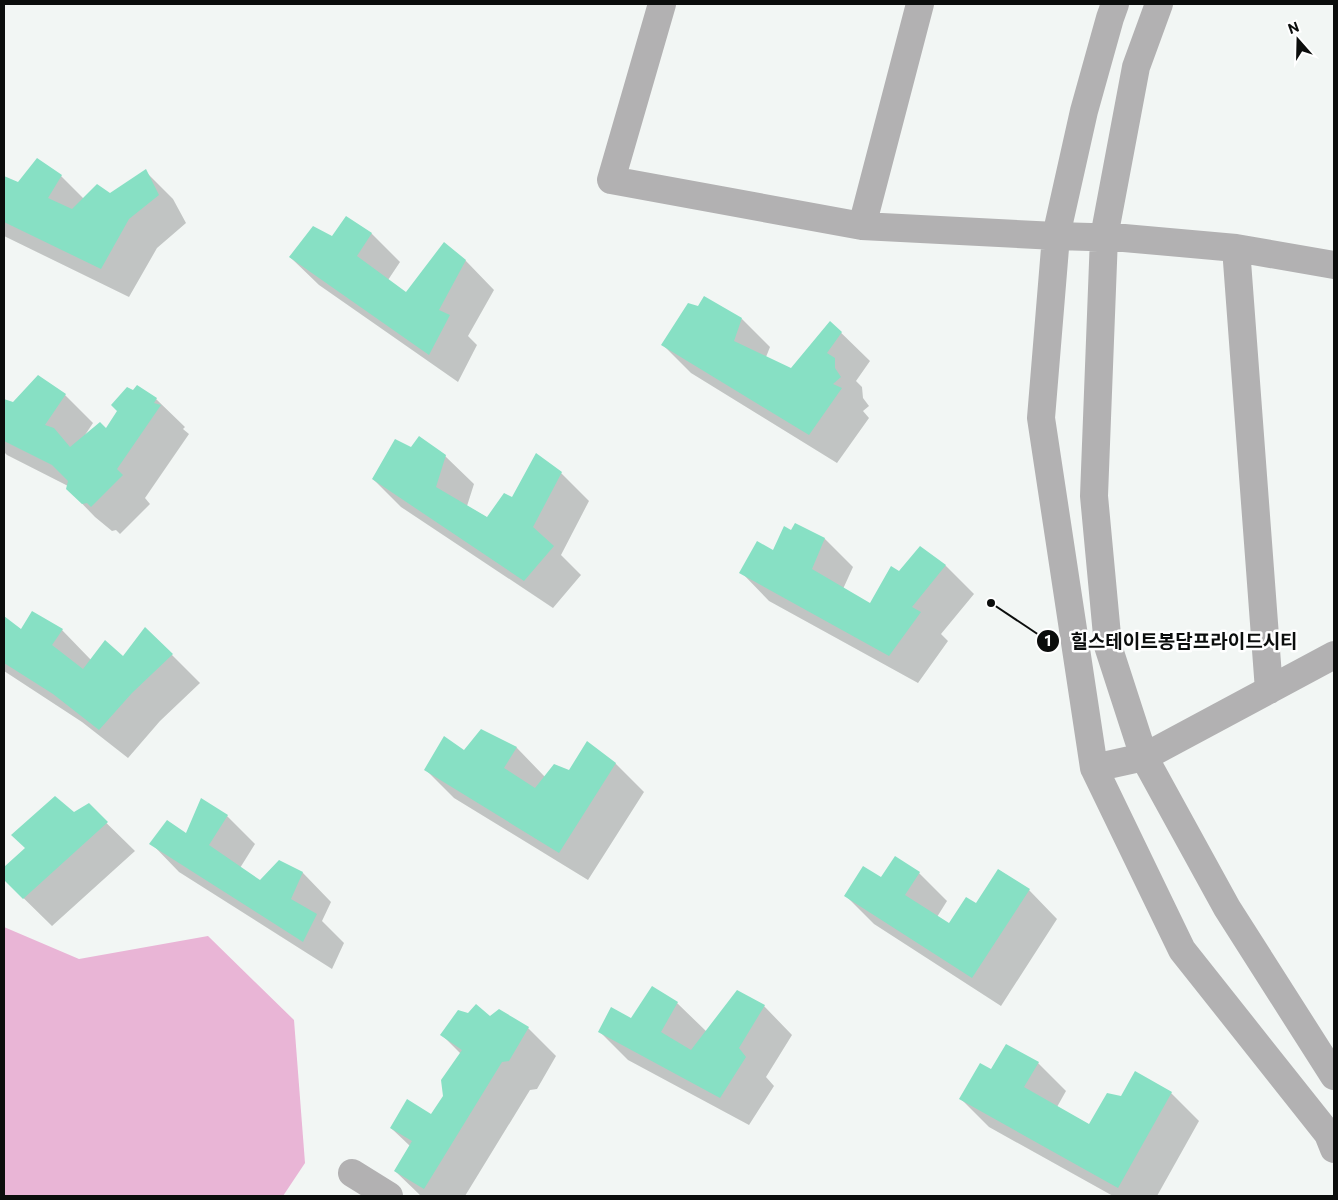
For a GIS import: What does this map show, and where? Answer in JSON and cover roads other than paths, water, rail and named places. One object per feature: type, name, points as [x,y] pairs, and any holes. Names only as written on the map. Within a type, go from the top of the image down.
[{"type":"street","points":[[662,4],[611,180],[862,226],[1124,238],[1236,248],[1334,265]]},
{"type":"street","points":[[862,226],[920,4]]},
{"type":"street","points":[[1115,4],[1084,111],[1056,236],[1041,418],[1094,768],[1182,950],[1328,1134],[1334,1149]]},
{"type":"street","points":[[1159,4],[1136,67],[1104,237],[1094,496],[1108,646],[1144,757],[1227,908],[1334,1076]]},
{"type":"street","points":[[1236,248],[1269,690]]},
{"type":"street","points":[[1094,768],[1144,757],[1334,655]]},
{"type":"street","points":[[352,1173],[390,1196]]},
{"type":"place","name":"힐스테이트봉담프라이드시티","points":[[991,603]]}]
